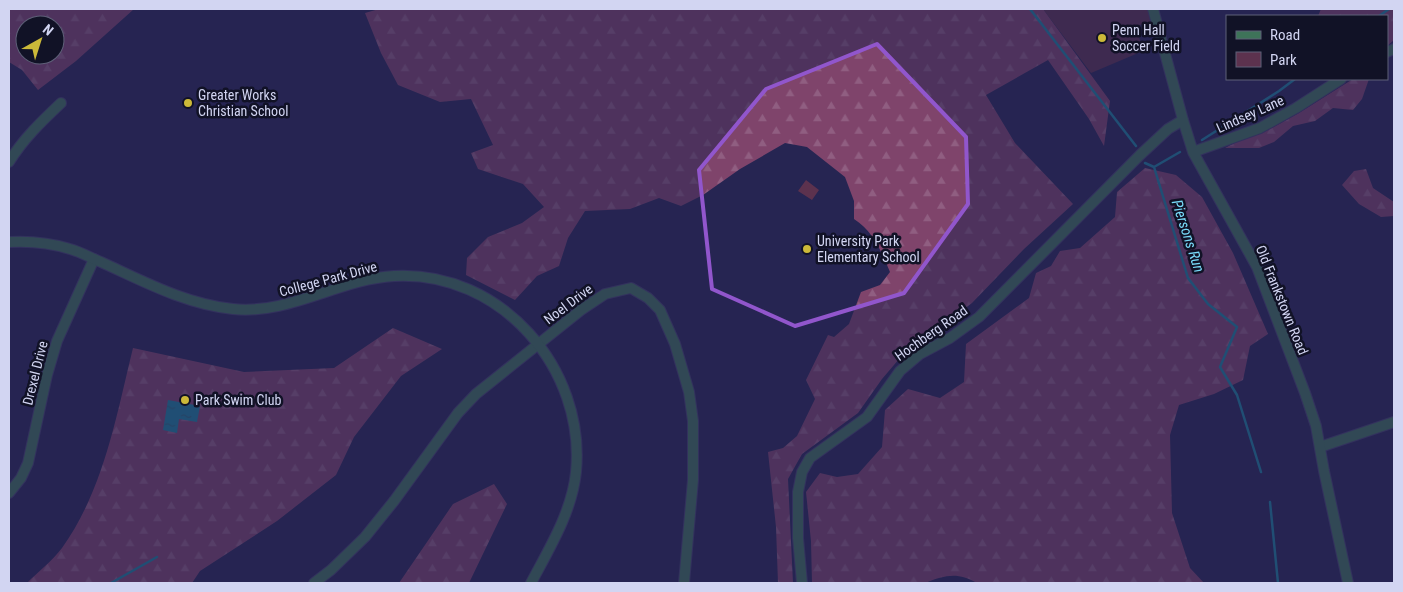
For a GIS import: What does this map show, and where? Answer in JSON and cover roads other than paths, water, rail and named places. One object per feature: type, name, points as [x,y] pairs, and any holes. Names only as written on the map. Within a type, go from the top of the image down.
[{"type":"street","name":"Old Frankstown Road","points":[[1153,9],[1193,152],[1257,267],[1305,393],[1316,426],[1348,583]]},
{"type":"street","name":"Lindsey Lane","points":[[1193,152],[1260,128],[1339,80]]},
{"type":"street","points":[[9,162],[17,148],[61,103]]},
{"type":"street","name":"Hochberg Road","points":[[802,583],[798,538],[798,492],[802,472],[810,458],[867,417],[900,371],[920,354],[950,338],[979,317],[1140,155],[1168,129],[1183,120]]},
{"type":"street","name":"College Park Drive","points":[[9,242],[44,244],[71,249],[182,298],[208,306],[235,309],[259,309],[282,306],[370,280],[394,276],[417,277],[454,284],[485,297],[512,317],[539,345],[557,372],[566,391],[574,421],[577,455],[574,486],[565,513],[531,583]]},
{"type":"street","name":"Drexel Drive","points":[[9,494],[21,478],[28,463],[56,341],[94,259]]},
{"type":"street","name":"Noel Drive","points":[[314,583],[331,570],[365,537],[394,501],[458,413],[476,394],[581,310],[605,294],[631,288],[648,298],[660,310],[675,344],[689,392],[693,421],[693,480],[684,583]]},
{"type":"street","points":[[1320,447],[1394,422]]},
{"type":"water","points":[[168,400],[200,406],[197,422],[179,419],[177,433],[163,430]]},
{"type":"waterway","name":"Piersons Run","points":[[1030,9],[1136,146]]},
{"type":"waterway","points":[[1380,15],[1389,9]]},
{"type":"waterway","points":[[1202,140],[1294,80]]},
{"type":"waterway","points":[[1154,167],[1180,152]]},
{"type":"waterway","name":"Piersons Run","points":[[1145,163],[1154,167],[1188,278],[1208,304],[1237,327],[1220,367],[1237,395],[1261,472]]},
{"type":"waterway","name":"Piersons Run","points":[[1270,502],[1278,583]]},
{"type":"waterway","points":[[111,583],[157,557]]},
{"type":"place","name":"Penn Hall Soccer Field","points":[[1102,38]]},
{"type":"place","name":"Greater Works Christian School","points":[[188,103]]},
{"type":"place","name":"University Park Elementary School","points":[[807,249]]},
{"type":"place","name":"Park Swim Club","points":[[185,400]]}]
